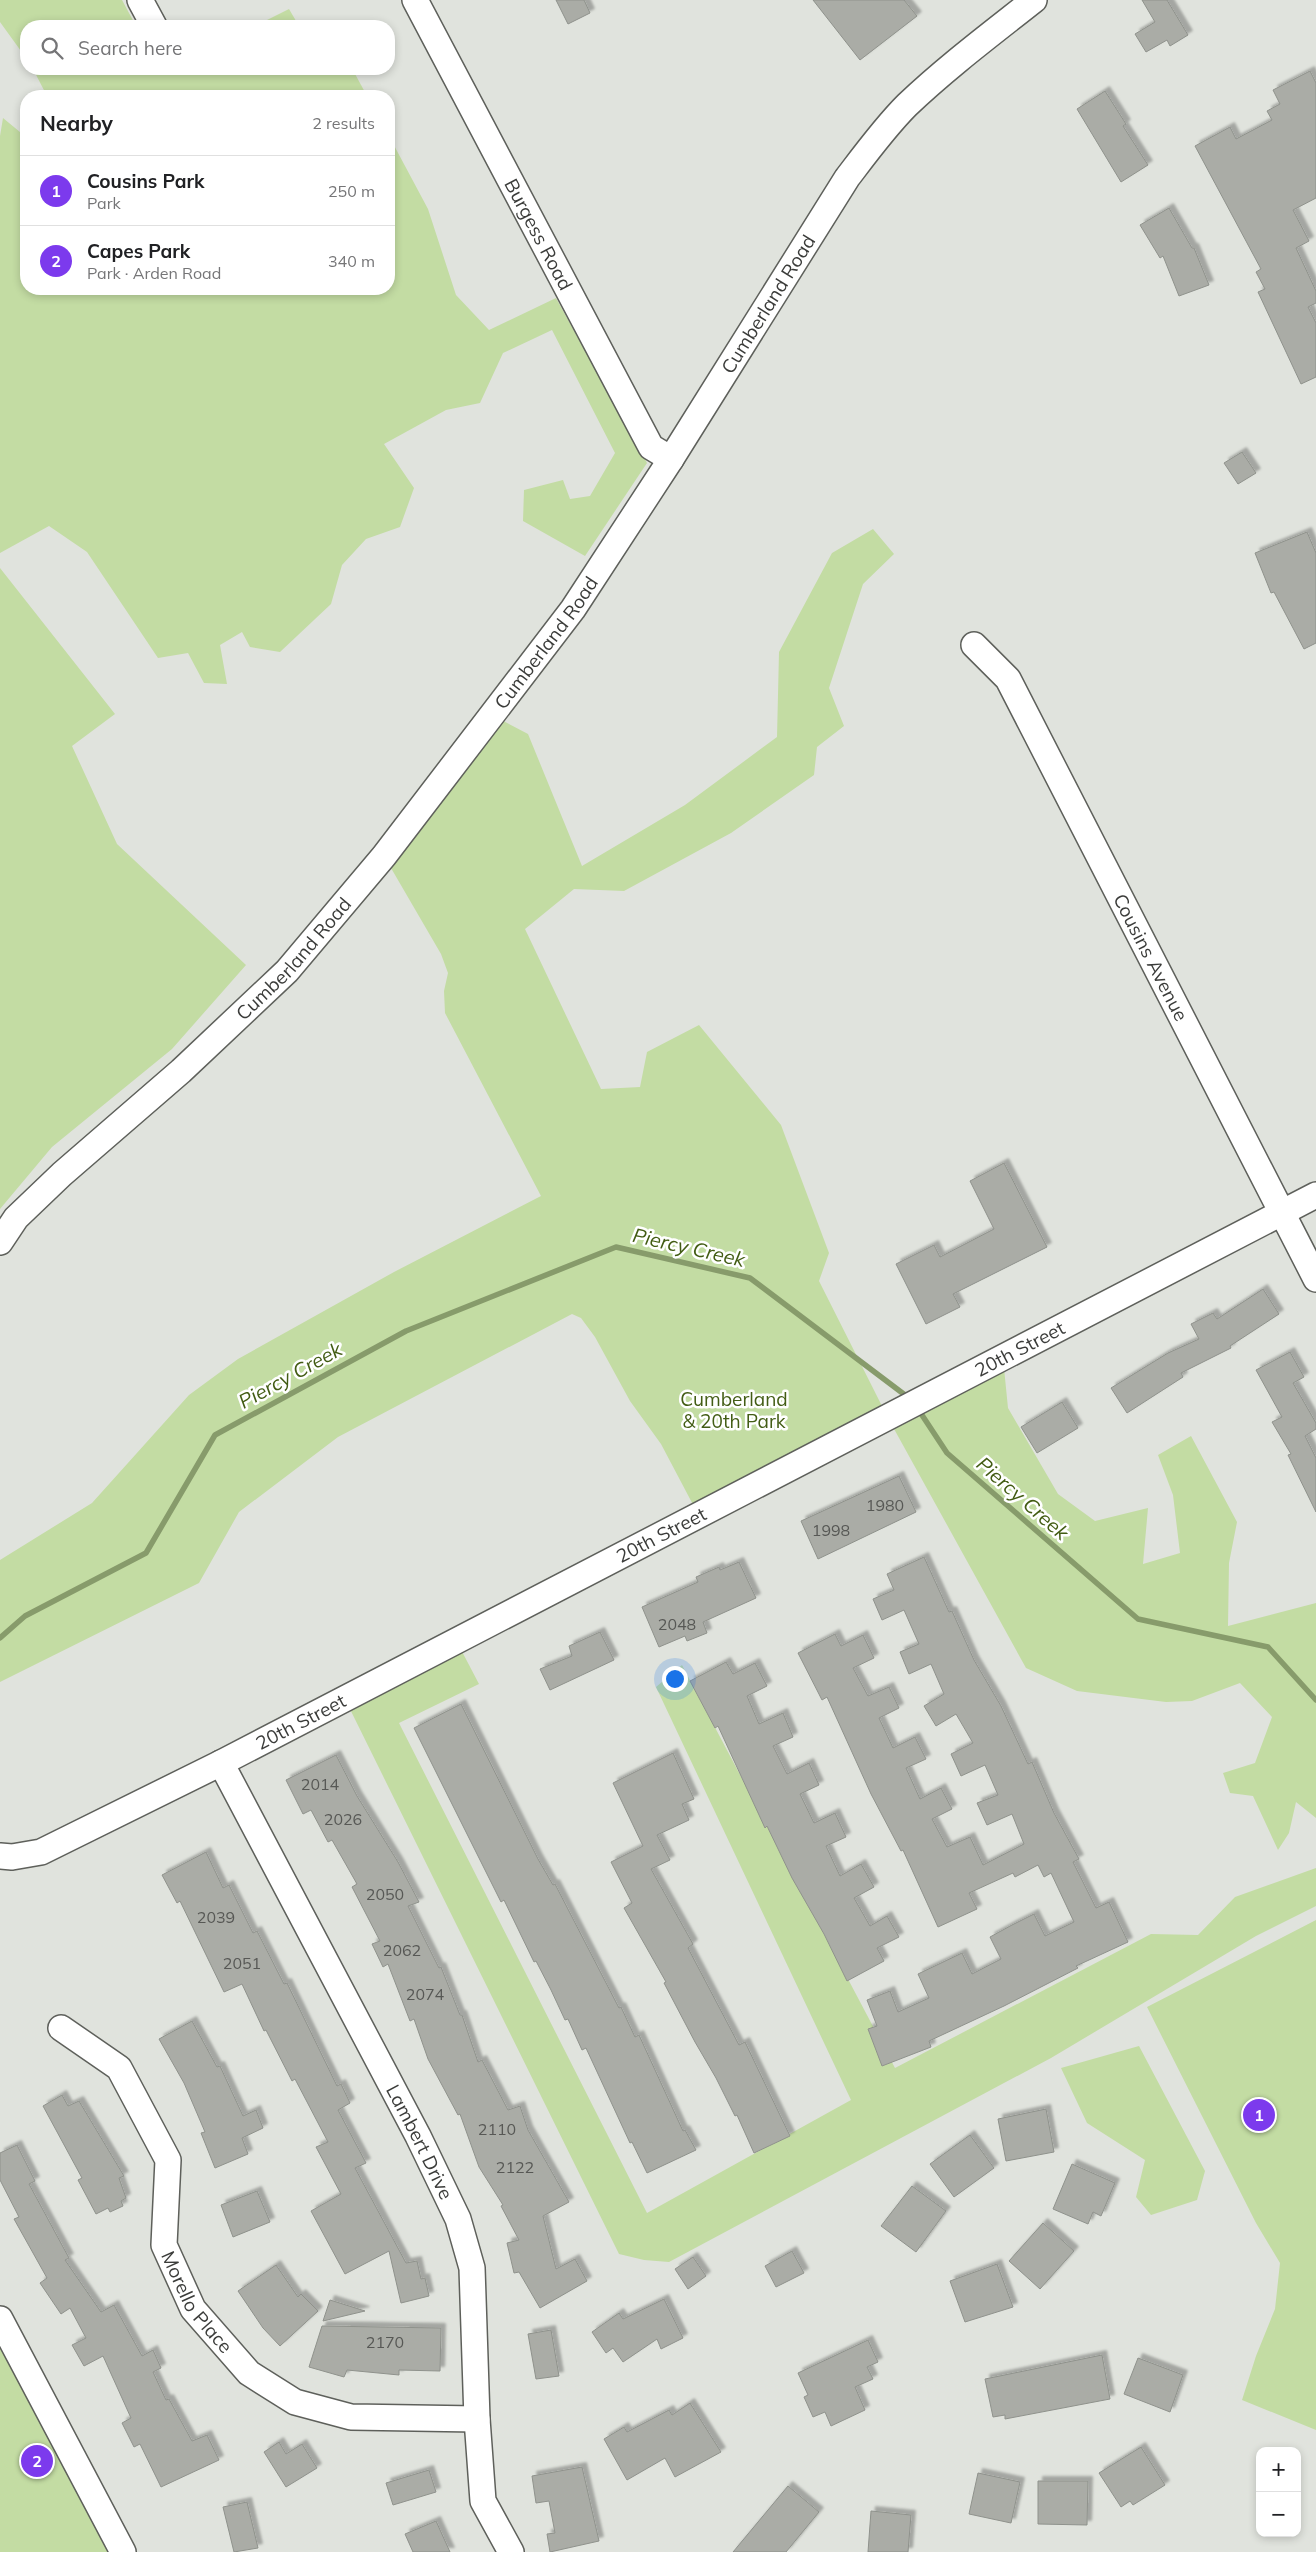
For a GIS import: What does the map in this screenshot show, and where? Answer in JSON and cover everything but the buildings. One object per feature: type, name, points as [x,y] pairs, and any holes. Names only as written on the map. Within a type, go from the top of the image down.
[{"type":"street","points":[[140,0],[151,20]]},
{"type":"street","name":"Burgess Road","points":[[415,0],[650,447],[671,460]]},
{"type":"street","name":"Cumberland Road","points":[[0,1242],[16,1218],[62,1174],[181,1071],[288,972],[384,856],[573,609],[671,460],[847,178],[876,140],[906,106],[936,78],[1034,0]]},
{"type":"street","name":"Cousins Avenue","points":[[974,645],[1008,679],[1316,1279]]},
{"type":"street","name":"20th Street","points":[[0,1856],[12,1857],[41,1852],[221,1763],[1316,1195]]},
{"type":"street","name":"Lambert Drive","points":[[221,1763],[413,2127],[458,2219],[472,2268],[477,2419],[483,2501],[510,2552]]},
{"type":"street","name":"Morello Place","points":[[61,2028],[119,2068],[168,2160],[164,2245],[194,2309],[249,2373],[295,2402],[351,2417],[477,2419]]},
{"type":"street","points":[[0,2319],[123,2552]]},
{"type":"green space","points":[[0,0],[122,0],[133,20],[20,20],[20,50],[0,22]]},
{"type":"green space","points":[[289,9],[295,20],[267,20]]},
{"type":"green space","points":[[36,75],[356,75],[364,90],[44,90]]},
{"type":"green space","points":[[3,118],[20,132],[20,295],[395,295],[395,147],[428,209],[456,295],[489,330],[556,298],[647,463],[585,556],[523,521],[524,490],[563,480],[570,499],[590,496],[615,453],[552,330],[503,353],[480,403],[446,410],[384,444],[414,488],[400,527],[366,539],[342,565],[331,604],[280,652],[250,647],[242,632],[220,645],[227,684],[204,683],[188,653],[158,658],[87,552],[49,526],[0,553],[0,136]]},
{"type":"green space","name":"Cumberland & 20th Park","points":[[873,529],[894,554],[863,584],[829,688],[844,726],[817,747],[814,775],[731,833],[624,891],[574,889],[525,929],[601,1089],[640,1087],[647,1052],[699,1025],[781,1125],[829,1253],[819,1281],[888,1418],[699,1516],[661,1444],[630,1401],[595,1337],[581,1318],[572,1314],[338,1437],[239,1512],[199,1583],[0,1682],[0,1560],[92,1503],[189,1395],[238,1359],[394,1272],[541,1196],[445,1013],[444,991],[448,973],[441,954],[384,856],[492,715],[528,734],[582,866],[685,805],[777,737],[779,652],[832,553]]},
{"type":"green space","points":[[0,568],[115,714],[72,746],[117,844],[246,965],[172,1049],[52,1147],[0,1209]]},
{"type":"green space","points":[[1003,1358],[1008,1408],[1058,1494],[1095,1521],[1148,1508],[1143,1564],[1180,1553],[1173,1495],[1158,1455],[1191,1436],[1237,1522],[1229,1563],[1228,1626],[1316,1603],[1316,1818],[1296,1802],[1289,1833],[1278,1850],[1253,1796],[1230,1793],[1223,1773],[1255,1763],[1272,1717],[1240,1683],[1192,1701],[1166,1702],[1077,1691],[1026,1668],[888,1418]]},
{"type":"green space","points":[[457,1642],[479,1684],[399,1723],[647,2213],[851,2100],[656,1687],[682,1665],[895,2068],[1151,1934],[1198,1935],[1235,1897],[1316,1868],[1316,1906],[1256,1936],[1051,2058],[669,2262],[644,2260],[619,2254],[345,1699]]},
{"type":"green space","points":[[1316,1920],[1316,2430],[1242,2400],[1256,2356],[1275,2309],[1280,2263],[1256,2223],[1147,2007]]},
{"type":"green space","points":[[1139,2046],[1205,2171],[1197,2200],[1151,2215],[1136,2197],[1145,2160],[1087,2123],[1061,2068]]},
{"type":"green space","points":[[0,2319],[123,2552],[0,2552]]},
{"type":"waterway","name":"Piercy Creek","points":[[0,1638],[25,1616],[146,1553],[215,1435],[406,1331],[616,1247],[750,1278],[909,1398]]},
{"type":"waterway","name":"Piercy Creek","points":[[918,1409],[947,1453],[1138,1619],[1268,1647],[1316,1700]]},
{"type":"place","name":"Cousins Park","points":[[1259,2115]]},
{"type":"place","name":"Capes Park","points":[[37,2461]]}]
